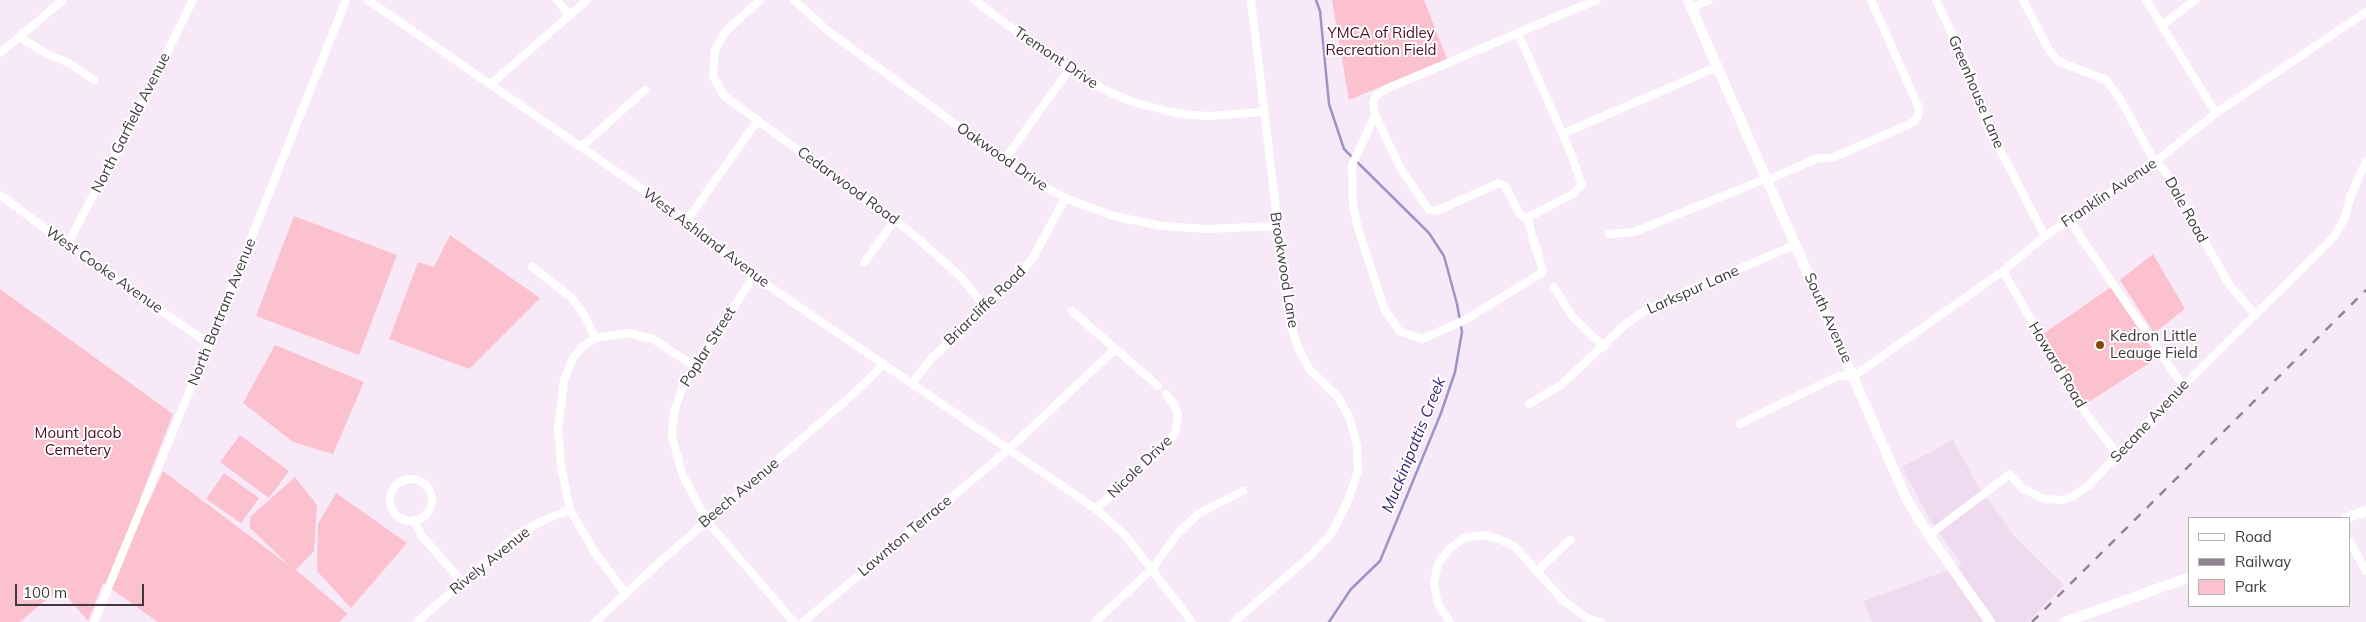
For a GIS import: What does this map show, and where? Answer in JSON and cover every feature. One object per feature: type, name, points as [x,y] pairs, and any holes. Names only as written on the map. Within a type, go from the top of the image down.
[{"type":"street","points":[[0,53],[63,0]]},
{"type":"street","name":"North Garfield Avenue","points":[[66,245],[140,108],[193,0]]},
{"type":"street","name":"North Bartram Avenue","points":[[94,622],[210,344],[346,0]]},
{"type":"street","name":"West Ashland Avenue","points":[[368,0],[687,220],[754,276],[1096,509],[1126,536],[1192,622]]},
{"type":"street","points":[[558,0],[570,16]]},
{"type":"street","points":[[491,84],[587,0]]},
{"type":"street","name":"Cedarwood Road","points":[[760,0],[726,31],[719,40],[715,50],[712,68],[715,81],[724,96],[895,220],[960,276],[985,307]]},
{"type":"street","name":"Oakwood Drive","points":[[794,0],[827,30],[1004,160],[1030,179],[1064,198],[1113,216],[1162,226],[1207,229],[1276,226]]},
{"type":"street","name":"Tremont Drive","points":[[974,0],[1069,70],[1109,92],[1133,102],[1171,112],[1210,116],[1263,112]]},
{"type":"street","name":"Brookwood Lane","points":[[1234,622],[1310,556],[1332,533],[1347,503],[1358,471],[1357,446],[1350,419],[1338,397],[1310,370],[1298,348],[1289,320],[1276,226],[1251,0]]},
{"type":"street","points":[[1527,218],[1520,215],[1505,186],[1499,183],[1436,211],[1429,210],[1401,169],[1375,115],[1373,102],[1376,96],[1386,89],[1597,0]]},
{"type":"street","points":[[1690,4],[1709,0]]},
{"type":"street","points":[[1609,234],[1634,232],[1818,158],[1832,158],[1914,122],[1918,116],[1919,108],[1870,0]]},
{"type":"street","name":"Greenhouse Lane","points":[[1936,0],[1969,70],[1980,99],[1986,123],[2045,236]]},
{"type":"street","name":"Dale Road","points":[[2023,0],[2050,52],[2060,62],[2106,80],[2119,97],[2155,162],[2164,170],[2230,286],[2255,314]]},
{"type":"street","points":[[2146,0],[2216,113]]},
{"type":"street","points":[[2161,26],[2195,0]]},
{"type":"street","name":"South Avenue","points":[[1690,4],[1907,500],[1928,535],[1990,622]]},
{"type":"street","name":"Franklin Avenue","points":[[1854,376],[2003,271],[2045,236],[2155,162],[2216,113],[2366,12]]},
{"type":"street","points":[[1518,33],[1582,185],[1573,194],[1527,218]]},
{"type":"street","points":[[19,37],[49,55],[69,63],[94,80]]},
{"type":"street","points":[[1562,134],[1717,67]]},
{"type":"street","points":[[1004,160],[1069,70]]},
{"type":"street","points":[[581,147],[645,90]]},
{"type":"street","points":[[1375,115],[1352,165],[1353,206],[1358,228],[1384,308],[1399,331],[1422,339],[1465,320],[1543,272],[1527,218]]},
{"type":"street","points":[[687,220],[758,120]]},
{"type":"street","name":"Secane Avenue","points":[[1928,535],[2010,474],[2022,488],[2036,496],[2062,500],[2072,497],[2089,485],[2183,386],[2334,237],[2345,217],[2350,195],[2366,161]]},
{"type":"street","name":"West Cooke Avenue","points":[[0,195],[66,245],[210,344]]},
{"type":"street","name":"Briarcliffe Road","points":[[912,383],[931,359],[1032,258],[1064,198]]},
{"type":"street","points":[[864,262],[895,220]]},
{"type":"street","points":[[2069,220],[2183,386]]},
{"type":"street","name":"Larkspur Lane","points":[[1529,404],[1561,385],[1604,347],[1627,323],[1658,304],[1795,245]]},
{"type":"street","points":[[532,267],[572,298],[585,316],[595,338]]},
{"type":"street","name":"Howard Road","points":[[2003,271],[2081,407],[2118,455]]},
{"type":"street","name":"Poplar Street","points":[[754,276],[694,366],[677,399],[672,438],[683,476],[707,521],[794,622]]},
{"type":"street","points":[[1554,287],[1572,316],[1604,347]]},
{"type":"street","points":[[1072,311],[1114,350],[1158,386]]},
{"type":"street","points":[[626,594],[594,551],[570,510],[561,466],[558,429],[564,380],[572,358],[582,347],[595,338],[628,333],[653,339],[694,366]]},
{"type":"street","name":"Lawnton Terrace","points":[[803,622],[1008,450],[1114,350]]},
{"type":"street","name":"Beech Avenue","points":[[595,622],[707,521],[850,397],[884,364]]},
{"type":"street","points":[[1740,424],[1838,376],[1854,376]]},
{"type":"street","name":"Nicole Drive","points":[[1096,509],[1169,442],[1175,433],[1178,415],[1175,406],[1166,394]]},
{"type":"street","points":[[411,479],[420,481],[428,487],[432,499],[428,512],[414,520],[398,516],[391,505],[390,498],[396,485],[411,479]]},
{"type":"street","points":[[1095,622],[1152,569],[1179,532],[1198,514],[1243,491]]},
{"type":"street","name":"Rively Avenue","points":[[417,622],[517,536],[531,526],[570,510]]},
{"type":"street","points":[[2349,517],[2366,512]]},
{"type":"street","points":[[414,520],[421,535],[462,582]]},
{"type":"street","points":[[1450,622],[1438,604],[1434,583],[1438,564],[1450,548],[1464,538],[1483,535],[1499,539],[1514,546],[1563,600],[1587,618],[1600,622]]},
{"type":"street","points":[[1537,571],[1570,540]]},
{"type":"street","points":[[2351,544],[2366,571]]},
{"type":"street","points":[[2065,622],[2188,578]]},
{"type":"shaded area","points":[[1953,440],[1978,486],[2014,536],[2064,585],[2028,622],[1872,622],[1864,601],[1962,565],[1930,520],[1902,467]]},
{"type":"green space","name":"YMCA of Ridley Recreation Field","points":[[1332,0],[1424,0],[1447,59],[1349,100]]},
{"type":"green space","points":[[294,216],[397,255],[359,355],[256,316]]},
{"type":"green space","points":[[450,235],[540,298],[469,369],[389,339],[418,262],[434,267]]},
{"type":"green space","points":[[2153,254],[2185,309],[2154,333],[2120,280]]},
{"type":"green space","name":"Kedron Little Leauge Field","points":[[2114,285],[2162,355],[2081,407],[2040,336]]},
{"type":"green space","name":"Mount Jacob Cemetery","points":[[0,289],[173,414],[140,499],[148,504],[163,471],[290,566],[250,528],[250,517],[295,477],[317,505],[314,551],[296,570],[348,614],[339,622],[158,622],[103,583],[88,621],[60,588],[20,622],[0,622]]},
{"type":"green space","points":[[275,345],[364,382],[333,454],[293,442],[243,403]]},
{"type":"green space","points":[[240,435],[289,471],[269,498],[220,462]]},
{"type":"green space","points":[[224,473],[259,498],[241,523],[206,499]]},
{"type":"green space","points":[[336,493],[407,543],[351,608],[317,571],[318,524]]},
{"type":"waterway","name":"Muckinipattis Creek","points":[[1316,0],[1320,11],[1329,104],[1344,149],[1429,233],[1444,256],[1457,304],[1462,332],[1455,372],[1441,413],[1380,561],[1351,589],[1329,622]]},
{"type":"railway","points":[[2032,622],[2366,290]]},
{"type":"place","name":"Kedron Little Leauge Field","points":[[2100,345]]}]
